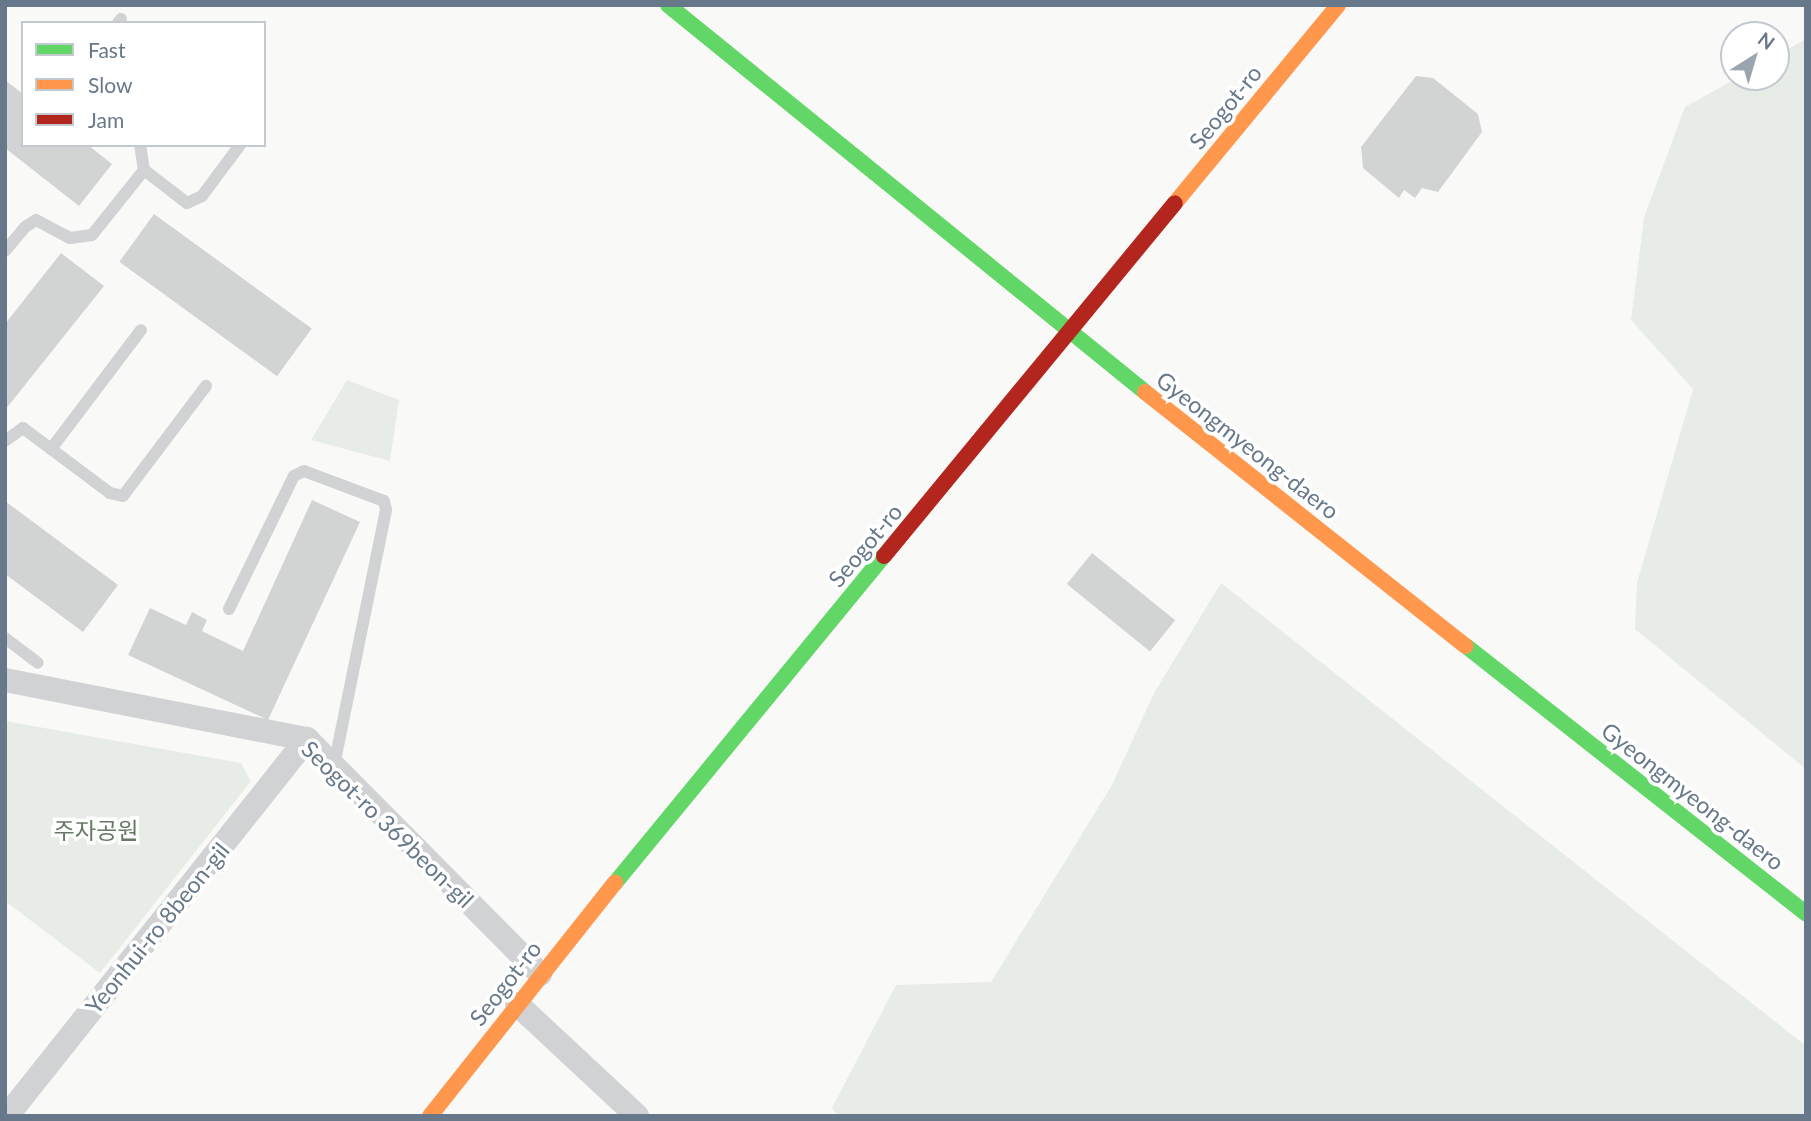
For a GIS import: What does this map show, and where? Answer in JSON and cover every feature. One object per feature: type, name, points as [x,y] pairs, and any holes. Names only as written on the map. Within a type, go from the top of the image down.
[{"type":"main road","name":"Gyeongmyeong-daero","points":[[668,5],[1070,333],[1806,914]]},
{"type":"main road","name":"Seogot-ro","points":[[430,1116],[540,974],[1338,5]]},
{"type":"street","name":"Seogot-ro 369beon-gil","points":[[5,680],[307,740],[540,974]]},
{"type":"street","name":"Yeonhui-ro 8beon-gil","points":[[7,1116],[307,740]]},
{"type":"street","points":[[517,1004],[637,1116]]},
{"type":"lane","points":[[140,147],[144,170],[187,203],[202,196],[239,147]]},
{"type":"lane","points":[[5,251],[10,235],[36,220],[70,238],[92,235],[144,170]]},
{"type":"lane","points":[[51,449],[141,330]]},
{"type":"lane","points":[[5,441],[23,428],[110,493],[123,496],[206,386]]},
{"type":"lane","points":[[229,609],[293,476],[304,471],[384,501],[386,510],[334,766]]},
{"type":"lane","points":[[5,638],[38,663]]},
{"type":"green space","points":[[1806,39],[1806,769],[1635,629],[1637,583],[1693,389],[1631,320],[1644,217],[1685,107],[1720,88],[1720,91],[1790,91],[1790,48]]},
{"type":"green space","points":[[347,380],[399,400],[390,461],[311,440]]},
{"type":"green space","points":[[1221,583],[1806,1046],[1806,1116],[838,1116],[832,1108],[896,985],[991,982],[1112,785],[1154,693]]},
{"type":"green space","name":"주자공원","points":[[5,721],[241,763],[251,781],[100,973],[5,901]]},
{"type":"building","points":[[1416,76],[1433,78],[1478,114],[1482,132],[1438,192],[1422,188],[1415,198],[1404,190],[1399,198],[1363,168],[1361,147]]},
{"type":"building","points":[[5,80],[21,92],[21,147],[91,147],[112,164],[79,206],[5,148]]},
{"type":"building","points":[[154,214],[312,329],[277,376],[119,262]]},
{"type":"building","points":[[61,253],[104,286],[5,410],[5,324]]},
{"type":"building","points":[[312,500],[360,522],[268,720],[128,655],[150,608],[186,625],[192,612],[207,620],[202,631],[243,651]]},
{"type":"building","points":[[5,501],[118,585],[83,632],[5,574]]},
{"type":"building","points":[[1092,553],[1175,620],[1150,651],[1067,584]]},
{"type":"traffic: fast","points":[[668,5],[1145,392]]},
{"type":"traffic: fast","points":[[615,883],[884,556]]},
{"type":"traffic: fast","points":[[1466,646],[1806,914]]},
{"type":"traffic: slow","points":[[1175,203],[1338,5]]},
{"type":"traffic: slow","points":[[1145,392],[1466,646]]},
{"type":"traffic: slow","points":[[430,1116],[615,883]]},
{"type":"traffic: jam","points":[[884,556],[1175,203]]}]
